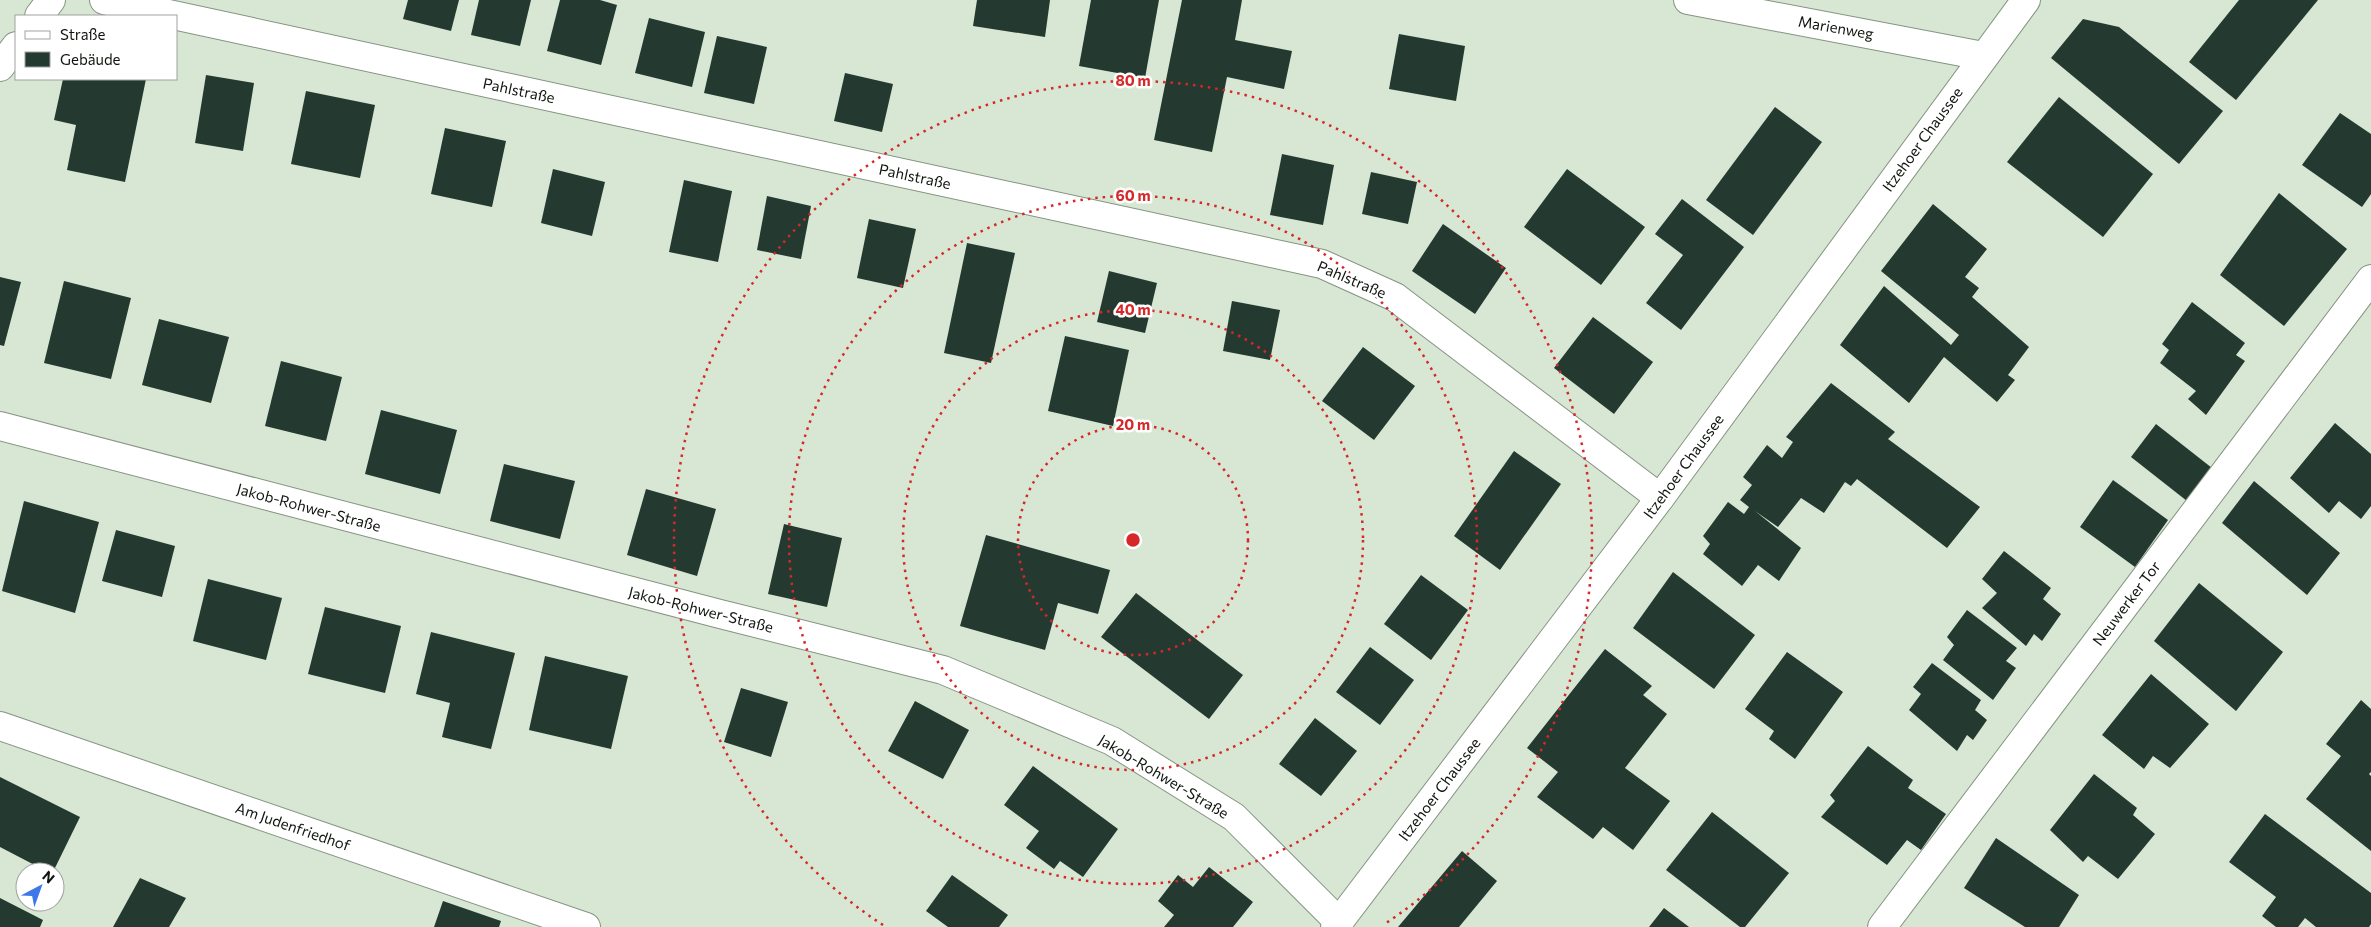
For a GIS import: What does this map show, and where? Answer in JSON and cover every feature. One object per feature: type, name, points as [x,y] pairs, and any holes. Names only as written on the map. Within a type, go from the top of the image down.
[{"type":"street","points":[[40,15],[51,0]]},
{"type":"street","name":"Pahlstraße","points":[[104,0],[173,15]]},
{"type":"street","name":"Marienweg","points":[[1688,0],[1984,56]]},
{"type":"street","name":"Itzehoer Chaussee","points":[[1337,924],[1660,498],[2026,0]]},
{"type":"street","name":"Pahlstraße","points":[[178,16],[1322,264],[1395,298],[1660,498]]},
{"type":"street","points":[[0,67],[15,47]]},
{"type":"street","name":"Neuwerker Tor","points":[[1882,927],[2371,279]]},
{"type":"street","name":"Jakob-Rohwer-Straße","points":[[0,426],[701,609],[943,670],[1112,741],[1234,817],[1337,924]]},
{"type":"street","name":"Am Judenfriedhof","points":[[0,726],[586,927]]},
{"type":"building","points":[[408,0],[459,0],[451,31],[403,19]]},
{"type":"building","points":[[479,0],[531,0],[520,46],[471,35]]},
{"type":"building","points":[[560,0],[600,0],[617,5],[601,65],[547,51]]},
{"type":"building","points":[[977,0],[1050,0],[1045,37],[973,26]]},
{"type":"building","points":[[1091,0],[1159,0],[1145,78],[1079,66]]},
{"type":"building","points":[[1182,0],[1242,0],[1235,40],[1292,51],[1284,89],[1227,77],[1212,152],[1154,140]]},
{"type":"building","points":[[2239,0],[2318,0],[2236,100],[2189,62]]},
{"type":"building","points":[[649,18],[705,32],[692,87],[635,73]]},
{"type":"building","points":[[2083,19],[2119,27],[2223,111],[2179,164],[2051,58]]},
{"type":"building","points":[[1399,34],[1465,46],[1456,101],[1389,89]]},
{"type":"building","points":[[717,36],[767,47],[754,104],[704,93]]},
{"type":"building","points":[[845,73],[893,84],[882,132],[834,121]]},
{"type":"building","points":[[206,75],[254,83],[243,151],[195,143]]},
{"type":"building","points":[[63,80],[146,80],[125,182],[67,170],[76,125],[54,120]]},
{"type":"building","points":[[306,91],[375,105],[360,178],[291,164]]},
{"type":"building","points":[[2059,97],[2153,174],[2103,237],[2007,162]]},
{"type":"building","points":[[1775,107],[1822,142],[1753,235],[1706,200]]},
{"type":"building","points":[[2340,113],[2371,134],[2371,194],[2362,207],[2302,165]]},
{"type":"building","points":[[445,128],[506,141],[492,207],[431,194]]},
{"type":"building","points":[[1282,154],[1334,165],[1323,225],[1270,215]]},
{"type":"building","points":[[553,169],[605,182],[592,236],[541,223]]},
{"type":"building","points":[[1567,169],[1645,227],[1601,285],[1524,227]]},
{"type":"building","points":[[1371,172],[1417,182],[1408,224],[1362,214]]},
{"type":"building","points":[[684,180],[732,191],[718,262],[669,252]]},
{"type":"building","points":[[2279,193],[2347,249],[2284,326],[2220,275]]},
{"type":"building","points":[[767,196],[811,206],[801,259],[757,250]]},
{"type":"building","points":[[1682,199],[1744,247],[1681,330],[1646,303],[1683,255],[1655,234]]},
{"type":"building","points":[[1933,204],[1987,249],[1965,277],[1979,288],[1972,297],[2029,347],[2008,375],[2015,380],[1997,402],[1944,357],[1909,403],[1840,345],[1884,286],[1951,345],[1959,335],[1881,271]]},
{"type":"building","points":[[869,219],[916,229],[903,288],[857,278]]},
{"type":"building","points":[[1443,224],[1506,268],[1475,314],[1412,271]]},
{"type":"building","points":[[967,243],[1015,253],[991,363],[944,353]]},
{"type":"building","points":[[1109,271],[1157,283],[1145,333],[1097,322]]},
{"type":"building","points":[[0,277],[21,282],[4,346],[0,345]]},
{"type":"building","points":[[64,281],[131,298],[111,379],[44,363]]},
{"type":"building","points":[[1232,301],[1280,310],[1270,360],[1223,351]]},
{"type":"building","points":[[2192,302],[2245,343],[2236,355],[2245,361],[2206,415],[2188,399],[2196,391],[2160,363],[2169,350],[2162,344]]},
{"type":"building","points":[[1593,317],[1653,362],[1614,414],[1554,368]]},
{"type":"building","points":[[159,319],[229,337],[211,403],[142,385]]},
{"type":"building","points":[[1065,336],[1129,350],[1113,426],[1048,411]]},
{"type":"building","points":[[1363,347],[1415,386],[1374,440],[1322,401]]},
{"type":"building","points":[[281,361],[342,377],[326,441],[265,426]]},
{"type":"building","points":[[1831,383],[1895,432],[1888,439],[1980,507],[1947,548],[1857,479],[1851,486],[1845,482],[1824,513],[1801,498],[1778,527],[1755,511],[1801,548],[1779,581],[1758,565],[1742,586],[1703,554],[1710,544],[1703,536],[1728,502],[1744,514],[1749,507],[1740,500],[1752,485],[1743,477],[1767,445],[1782,458],[1793,442],[1786,437]]},
{"type":"building","points":[[381,410],[457,430],[440,494],[365,474]]},
{"type":"building","points":[[2335,423],[2371,454],[2371,506],[2361,519],[2339,501],[2329,513],[2290,478]]},
{"type":"building","points":[[2156,424],[2212,468],[2187,501],[2131,457]]},
{"type":"building","points":[[1514,451],[1561,484],[1500,570],[1454,536]]},
{"type":"building","points":[[504,464],[575,481],[560,539],[490,521]]},
{"type":"building","points":[[2113,480],[2168,520],[2135,567],[2080,527]]},
{"type":"building","points":[[2254,481],[2340,553],[2307,595],[2222,523]]},
{"type":"building","points":[[646,489],[716,509],[697,576],[627,555]]},
{"type":"building","points":[[24,501],[99,522],[75,613],[2,591]]},
{"type":"building","points":[[784,524],[842,538],[827,607],[768,594]]},
{"type":"building","points":[[116,530],[175,546],[162,597],[102,581]]},
{"type":"building","points":[[986,535],[1110,570],[1098,614],[1058,603],[1045,650],[960,626]]},
{"type":"building","points":[[2004,551],[2051,588],[2043,599],[2061,614],[2042,641],[2034,634],[2026,646],[1982,608],[1997,593],[1982,579]]},
{"type":"building","points":[[1673,572],[1755,635],[1714,689],[1633,628]]},
{"type":"building","points":[[1421,575],[1468,610],[1431,660],[1384,624]]},
{"type":"building","points":[[208,579],[282,598],[266,660],[193,641]]},
{"type":"building","points":[[2199,583],[2283,652],[2236,711],[2154,641]]},
{"type":"building","points":[[1136,593],[1243,675],[1209,719],[1101,637]]},
{"type":"building","points":[[325,607],[401,626],[385,693],[308,674]]},
{"type":"building","points":[[1967,610],[2017,648],[2006,661],[2016,668],[1993,700],[1943,660],[1954,645],[1947,637]]},
{"type":"building","points":[[431,632],[515,653],[491,749],[442,737],[450,703],[416,694]]},
{"type":"building","points":[[1370,647],[1414,680],[1380,725],[1336,692]]},
{"type":"building","points":[[1605,649],[1652,686],[1643,695],[1667,714],[1625,768],[1670,801],[1633,850],[1603,827],[1593,839],[1537,797],[1558,772],[1527,748]]},
{"type":"building","points":[[1787,652],[1843,692],[1795,759],[1769,739],[1774,731],[1745,709]]},
{"type":"building","points":[[545,656],[628,676],[611,749],[529,730]]},
{"type":"building","points":[[1932,663],[1981,700],[1975,710],[1987,720],[1973,740],[1967,735],[1957,751],[1909,710],[1921,694],[1913,687]]},
{"type":"building","points":[[2151,674],[2209,724],[2170,768],[2153,756],[2144,769],[2102,735]]},
{"type":"building","points":[[741,688],[788,702],[771,757],[724,742]]},
{"type":"building","points":[[2361,700],[2371,709],[2371,772],[2369,774],[2371,776],[2371,851],[2306,799],[2341,756],[2326,744]]},
{"type":"building","points":[[915,701],[969,730],[943,779],[888,751]]},
{"type":"building","points":[[1315,718],[1357,751],[1321,796],[1279,764]]},
{"type":"building","points":[[1868,746],[1913,780],[1908,788],[1946,814],[1921,850],[1907,840],[1887,865],[1821,817],[1835,801],[1830,795]]},
{"type":"building","points":[[1033,766],[1118,829],[1083,877],[1060,861],[1054,869],[1026,848],[1039,831],[1004,805]]},
{"type":"building","points":[[2094,774],[2137,808],[2133,815],[2155,834],[2118,879],[2088,856],[2083,862],[2050,830]]},
{"type":"building","points":[[0,777],[80,817],[58,862],[29,862],[0,847]]},
{"type":"building","points":[[1712,812],[1789,873],[1745,927],[1740,927],[1666,870]]},
{"type":"building","points":[[2265,814],[2371,893],[2371,924],[2369,927],[2316,927],[2305,918],[2298,927],[2276,927],[2262,916],[2276,897],[2229,862]]},
{"type":"building","points":[[1996,838],[2079,895],[2059,927],[2025,927],[1964,888]]},
{"type":"building","points":[[1462,851],[1497,881],[1459,927],[1398,927]]},
{"type":"building","points":[[1209,867],[1253,902],[1233,927],[1164,927],[1174,915],[1158,901],[1178,875],[1193,887]]},
{"type":"building","points":[[952,875],[1008,915],[999,927],[948,927],[926,911]]},
{"type":"building","points":[[140,878],[186,898],[169,927],[113,927]]},
{"type":"building","points":[[0,898],[15,906],[15,912],[27,912],[43,920],[40,927],[0,927]]},
{"type":"building","points":[[443,901],[501,921],[499,927],[434,927]]},
{"type":"building","points":[[1664,908],[1689,927],[1649,927]]}]
